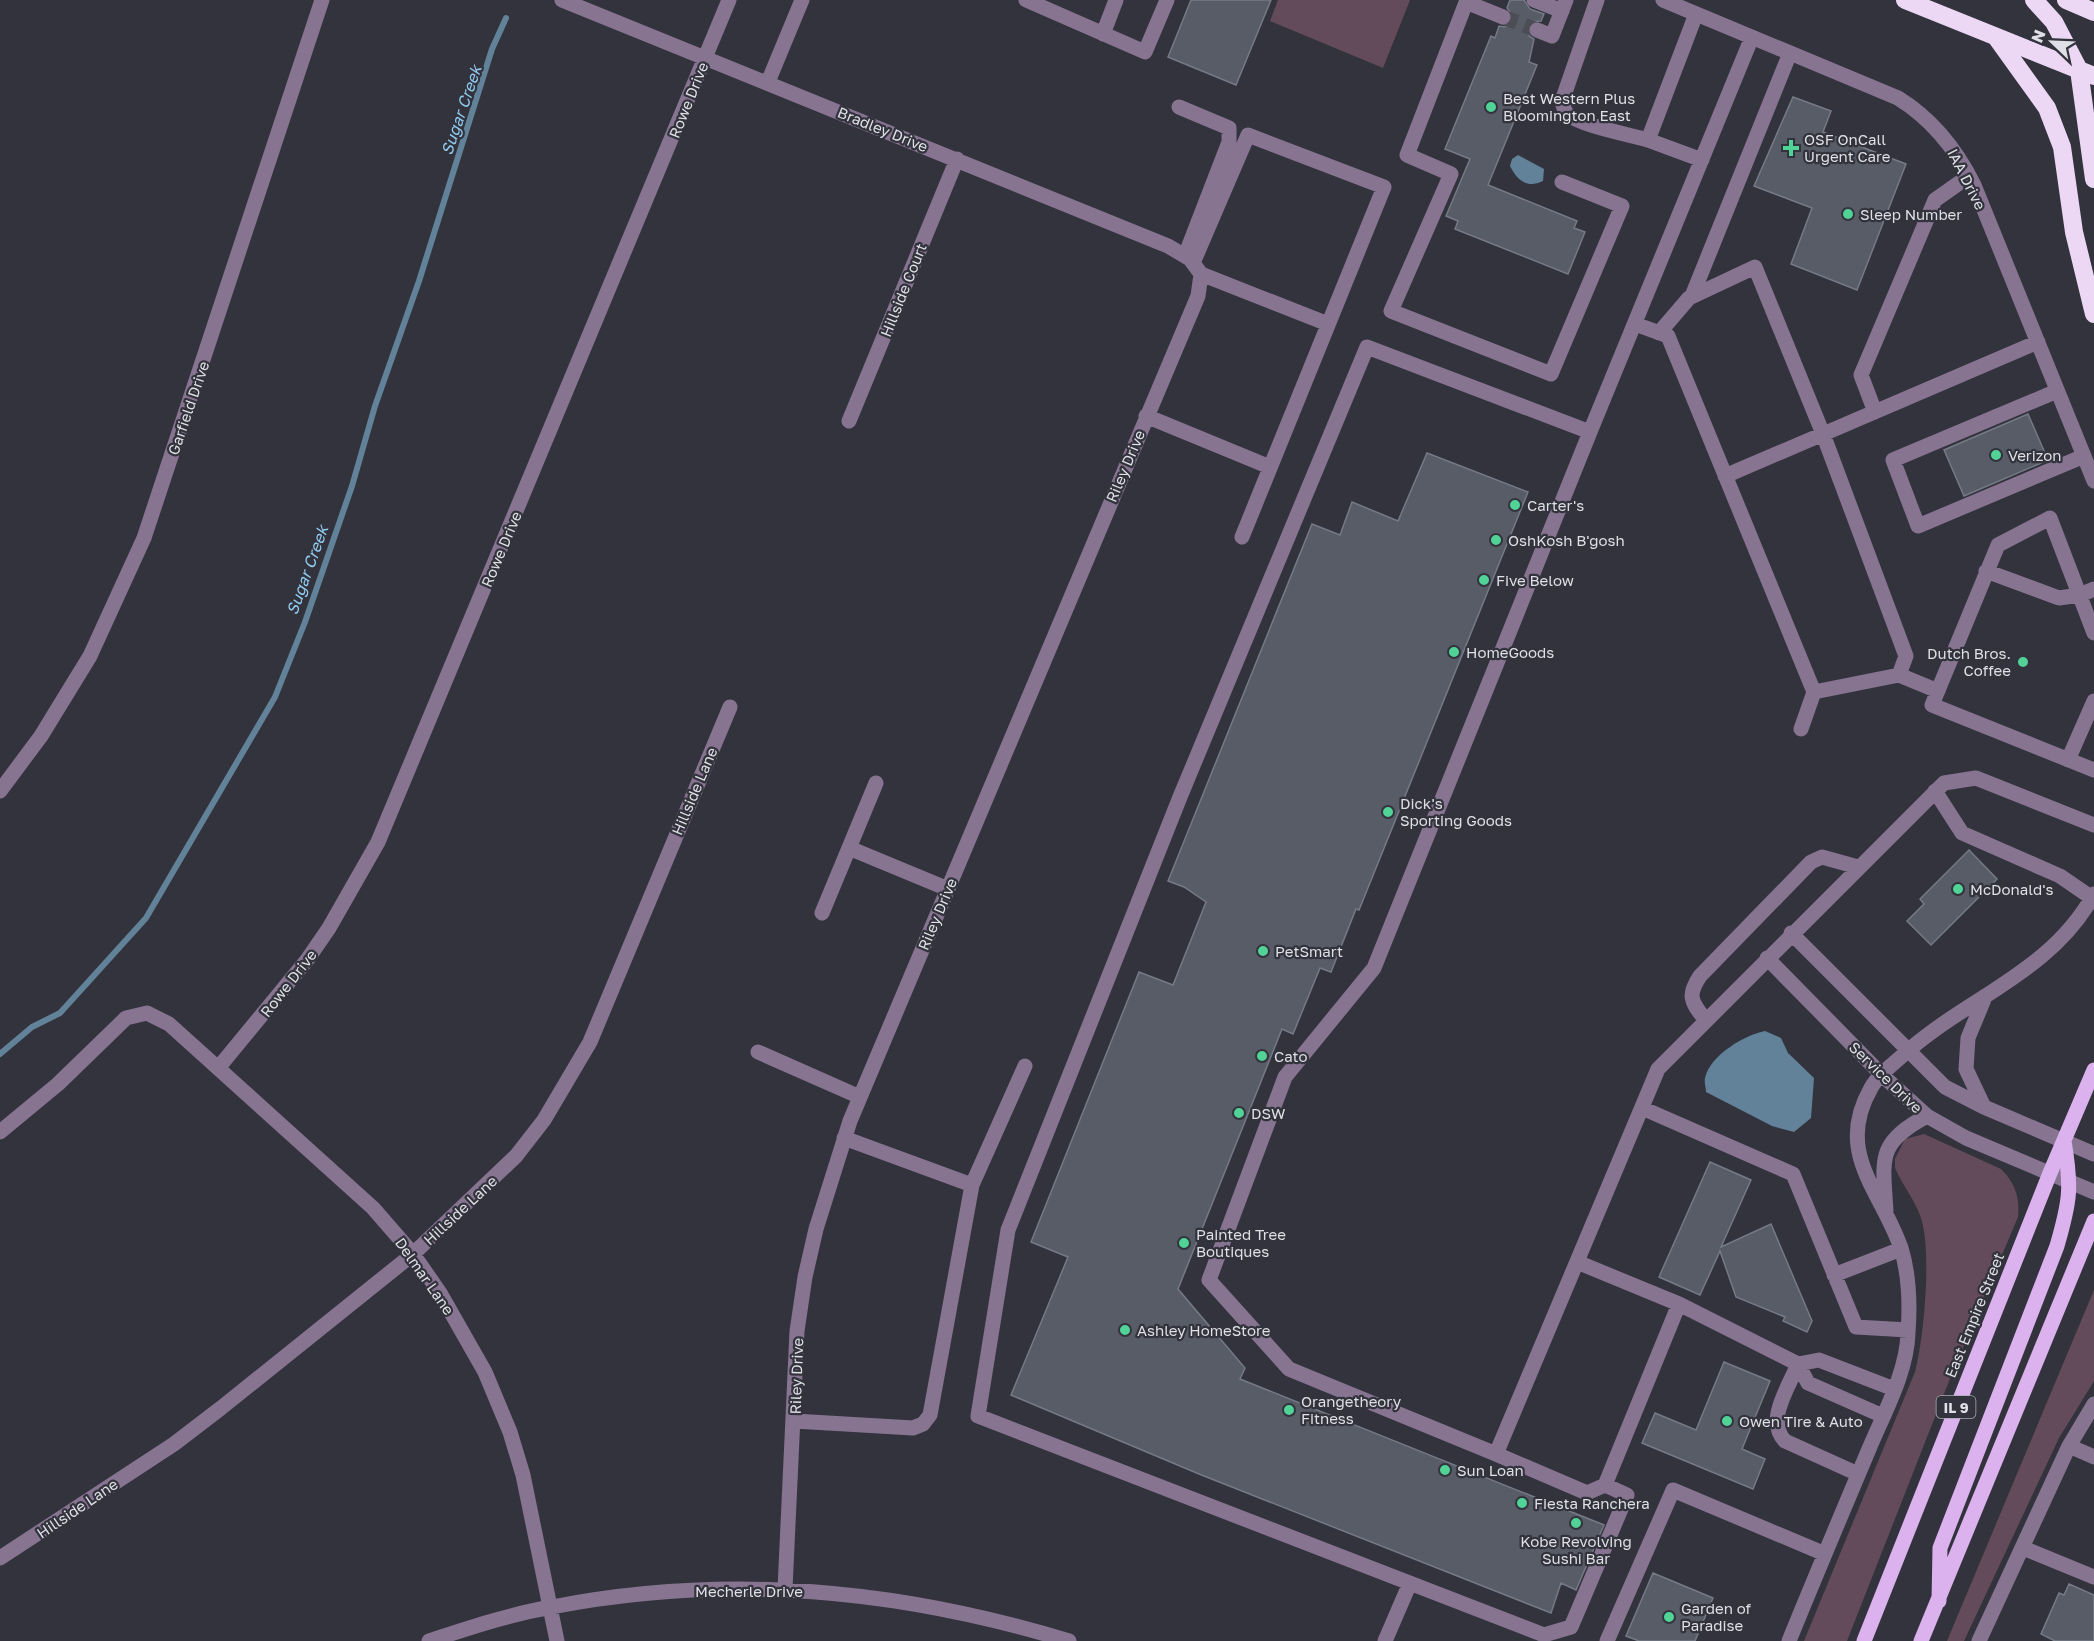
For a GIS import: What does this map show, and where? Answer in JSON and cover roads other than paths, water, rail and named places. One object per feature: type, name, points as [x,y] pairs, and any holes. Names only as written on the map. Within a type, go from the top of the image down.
[{"type":"highway","points":[[1905,0],[2086,73]]},
{"type":"highway","points":[[2034,0],[2054,22],[2086,73],[2094,178]]},
{"type":"highway","points":[[2066,0],[2094,12]]},
{"type":"highway","points":[[1996,37],[2047,108],[2062,147],[2074,232],[2094,314]]},
{"type":"main road","name":"East Empire Street","points":[[1864,1641],[2050,1173],[2094,1070]]},
{"type":"main road","points":[[1939,1601],[1940,1548],[2057,1246],[2068,1208],[2071,1182],[2064,1141]]},
{"type":"main road","points":[[1921,1641],[2094,1221]]},
{"type":"street","name":"Garfield Drive","points":[[0,791],[41,735],[90,656],[144,538],[322,0]]},
{"type":"street","name":"Bradley Drive","points":[[562,0],[1168,246],[1195,266],[1328,324]]},
{"type":"street","name":"Rowe Drive","points":[[219,1067],[308,960],[346,900],[378,842],[660,172],[729,0]]},
{"type":"street","points":[[768,82],[802,0]]},
{"type":"street","points":[[1026,0],[1055,6],[1103,34],[1145,52],[1167,0]]},
{"type":"street","points":[[1103,34],[1116,0]]},
{"type":"street","points":[[1534,0],[1564,6],[1552,36],[1537,30]]},
{"type":"street","points":[[1597,0],[1562,101],[1563,107],[1570,116],[1595,126],[1648,140],[1702,160]]},
{"type":"street","name":"IAA Drive","points":[[1663,0],[1880,90],[1914,107],[1947,139],[1969,176],[2094,481]]},
{"type":"street","points":[[1503,17],[1467,1],[1407,154],[1451,174],[1391,311],[1551,374],[1622,206],[1562,182]]},
{"type":"street","points":[[1648,140],[1696,14]]},
{"type":"street","points":[[1679,1304],[1605,1485],[1587,1493],[1289,1369],[1209,1280],[1285,1077],[1374,968],[1752,37]]},
{"type":"street","points":[[1659,333],[1692,296],[1790,53]]},
{"type":"street","points":[[1179,107],[1229,128],[1229,141],[1195,266]]},
{"type":"street","points":[[1195,266],[1248,135],[1384,187],[1242,537]]},
{"type":"street","name":"Hillside Court","points":[[849,421],[957,159]]},
{"type":"street","points":[[1875,412],[1861,375],[1935,200],[1969,176]]},
{"type":"street","name":"Riley Drive","points":[[785,1589],[797,1331],[805,1277],[844,1138],[1198,296],[1195,266]]},
{"type":"street","points":[[1692,296],[1755,267],[1823,434],[1906,656],[1899,675]]},
{"type":"street","points":[[1635,324],[1668,336],[1814,692],[1801,729]]},
{"type":"street","points":[[1725,476],[2038,342]]},
{"type":"street","points":[[1590,432],[1366,347],[1180,797],[1008,1230],[978,1416],[1544,1635],[1571,1627],[1627,1495],[1605,1485]]},
{"type":"street","points":[[2057,391],[1893,460],[1918,526],[2084,456]]},
{"type":"street","points":[[1146,416],[1270,467]]},
{"type":"street","points":[[2094,633],[2087,592],[2050,518],[1998,545],[1932,705],[2094,770]]},
{"type":"street","points":[[1986,571],[2059,598],[2087,592]]},
{"type":"street","points":[[1814,692],[1899,675],[1938,691]]},
{"type":"street","points":[[2068,760],[2094,701]]},
{"type":"street","name":"Hillside Lane","points":[[0,1558],[174,1444],[413,1254],[516,1156],[544,1120],[590,1042],[730,707]]},
{"type":"street","points":[[1496,1454],[1658,1069],[1791,933],[1944,783],[1976,778],[2094,825]]},
{"type":"street","points":[[822,913],[876,783]]},
{"type":"street","points":[[1789,1641],[1894,1389],[1908,1330],[1908,1296],[1901,1249],[1886,1214],[1868,1184],[1857,1147],[1857,1128],[1864,1102],[1871,1087],[1881,1075],[1926,1034],[2026,971],[2078,919],[2093,896],[2060,876],[1962,833],[1935,791]]},
{"type":"street","points":[[849,848],[948,889]]},
{"type":"street","points":[[1706,1021],[1691,1002],[1692,988],[1700,976],[1810,862],[1822,857],[1858,867]]},
{"type":"street","points":[[1791,933],[1945,1087],[1984,1107],[2094,1154]]},
{"type":"street","name":"Service Drive","points":[[1767,958],[1881,1075],[1927,1116],[1966,1138],[2094,1191]]},
{"type":"street","points":[[1984,1107],[1966,1069],[1968,1038],[1985,997]]},
{"type":"street","name":"Delmar Lane","points":[[0,1132],[57,1084],[126,1018],[140,1013],[157,1017],[169,1024],[341,1177],[373,1208],[413,1254],[440,1293],[485,1372],[510,1432],[522,1474],[557,1641]]},
{"type":"street","points":[[758,1052],[861,1096]]},
{"type":"street","points":[[794,1421],[913,1428],[923,1424],[930,1415],[972,1185],[1025,1066]]},
{"type":"street","points":[[1642,1108],[1793,1174],[1856,1327],[1908,1330]]},
{"type":"street","points":[[1886,1214],[1883,1162],[1892,1140],[1903,1129],[1927,1116]]},
{"type":"street","points":[[844,1138],[972,1185]]},
{"type":"street","points":[[1834,1275],[1901,1249]]},
{"type":"street","points":[[1577,1262],[1679,1304],[1798,1364],[1808,1383],[1883,1416]]},
{"type":"street","points":[[1798,1364],[1820,1360],[1894,1389]]},
{"type":"street","points":[[1798,1364],[1776,1418],[1777,1432],[1785,1441],[1858,1474]]},
{"type":"street","points":[[1979,1641],[2069,1446],[2094,1404]]},
{"type":"street","points":[[2069,1446],[2094,1457]]},
{"type":"street","points":[[1607,1641],[1673,1490],[1825,1554]]},
{"type":"street","points":[[2023,1548],[2094,1577]]},
{"type":"street","points":[[1385,1641],[1410,1583]]},
{"type":"street","name":"Mecherle Drive","points":[[429,1641],[551,1607],[663,1592],[785,1589],[904,1600],[1011,1623],[1069,1641]]},
{"type":"water","points":[[1518,155],[1544,169],[1543,181],[1532,184],[1519,179],[1510,166],[1512,159]]},
{"type":"water","points":[[1765,1031],[1781,1038],[1788,1053],[1814,1078],[1811,1118],[1794,1132],[1772,1126],[1706,1092],[1705,1078],[1708,1070],[1721,1054],[1748,1037]]},
{"type":"waterway","name":"Sugar Creek","points":[[0,1054],[32,1027],[60,1013],[146,918],[275,697],[305,622],[352,486],[375,406],[419,281],[492,49],[506,18]]},
{"type":"tunnel","points":[[1503,17],[1537,30]]},
{"type":"place","name":"Best Western Plus Bloomington East","points":[[1491,107]]},
{"type":"place","name":"OSF OnCall Urgent Care","points":[[1791,148]]},
{"type":"place","name":"Sleep Number","points":[[1848,214]]},
{"type":"place","name":"Verizon","points":[[1996,455]]},
{"type":"place","name":"Carter's","points":[[1515,505]]},
{"type":"place","name":"OshKosh B'gosh","points":[[1496,540]]},
{"type":"place","name":"Five Below","points":[[1484,580]]},
{"type":"place","name":"HomeGoods","points":[[1454,652]]},
{"type":"place","name":"Dutch Bros. Coffee","points":[[2023,662]]},
{"type":"place","name":"Dick's Sporting Goods","points":[[1388,812]]},
{"type":"place","name":"McDonald's","points":[[1958,889]]},
{"type":"place","name":"PetSmart","points":[[1263,951]]},
{"type":"place","name":"Cato","points":[[1262,1056]]},
{"type":"place","name":"DSW","points":[[1239,1113]]},
{"type":"place","name":"Painted Tree Boutiques","points":[[1184,1243]]},
{"type":"place","name":"Ashley HomeStore","points":[[1125,1330]]},
{"type":"place","name":"Orangetheory Fitness","points":[[1289,1410]]},
{"type":"place","name":"Owen Tire & Auto","points":[[1727,1421]]},
{"type":"place","name":"Sun Loan","points":[[1445,1470]]},
{"type":"place","name":"Fiesta Ranchera","points":[[1522,1503]]},
{"type":"place","name":"Kobe Revolving Sushi Bar","points":[[1576,1523]]},
{"type":"place","name":"Garden of Paradise","points":[[1669,1617]]}]
